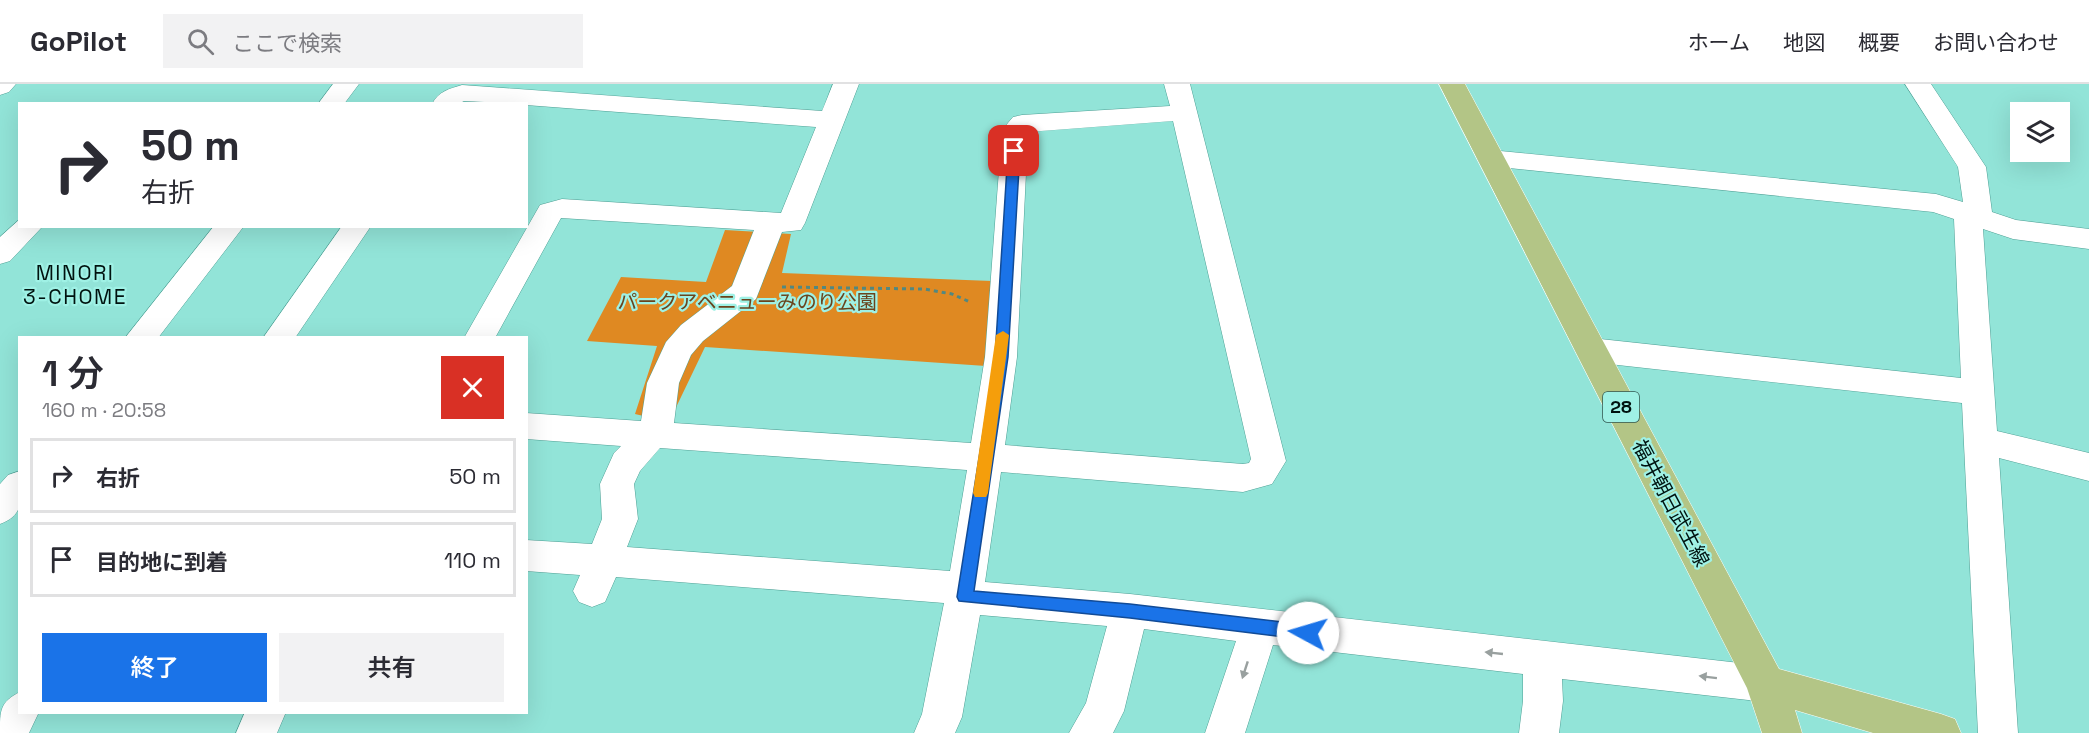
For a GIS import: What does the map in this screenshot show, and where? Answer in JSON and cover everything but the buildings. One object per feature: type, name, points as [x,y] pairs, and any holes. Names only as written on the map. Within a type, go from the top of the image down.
[{"type":"main road","name":"福井朝日武生線","points":[[1452,84],[1766,684],[1782,733]]},
{"type":"main road","points":[[1766,684],[1941,733]]},
{"type":"street","points":[[332,102],[346,84]]},
{"type":"street","points":[[480,336],[550,212],[562,208],[791,223],[846,84]]},
{"type":"street","points":[[1918,84],[1972,167],[1979,392],[1998,733]]},
{"type":"street","points":[[446,102],[448,98],[462,93],[832,120]]},
{"type":"street","points":[[528,426],[986,457],[1243,478],[1260,474],[1269,461],[1181,99],[1022,123],[1015,130],[1001,357],[986,457],[966,592],[942,717],[934,733]]},
{"type":"street","points":[[1491,158],[1935,203],[2013,229],[2089,239]]},
{"type":"street","points":[[598,576],[620,519],[617,484],[626,463],[653,434],[658,421],[663,382],[677,350],[692,333],[745,292],[771,221]]},
{"type":"street","points":[[0,254],[27,228]]},
{"type":"street","points":[[142,336],[228,228]]},
{"type":"street","points":[[279,336],[356,228]]},
{"type":"street","points":[[1591,350],[1979,392]]},
{"type":"street","points":[[1982,440],[2089,467]]},
{"type":"street","points":[[0,509],[18,487]]},
{"type":"street","points":[[0,514],[18,516]]},
{"type":"street","points":[[528,556],[598,576],[966,592],[1766,684]]},
{"type":"street","points":[[1089,733],[1104,711],[1130,611]]},
{"type":"street","points":[[1225,733],[1261,627]]},
{"type":"street","points":[[1539,733],[1543,701],[1542,658]]},
{"type":"street","points":[[5,733],[18,714]]},
{"type":"street","points":[[256,733],[265,714]]},
{"type":"path","points":[[745,292],[786,287],[924,289],[952,294],[983,307],[1005,307]]},
{"type":"green space","name":"パークアベニューみのり公園","points":[[725,230],[791,234],[782,273],[992,281],[986,366],[705,347],[669,422],[635,414],[657,346],[587,341],[621,277],[706,282]]},
{"type":"slow traffic","points":[[981,493],[1003,335]]},
{"type":"district","name":"MINORI 3-CHOME","points":[[75,285]]},
{"type":"route","points":[[1014,151],[1001,357],[965,597],[1130,611],[1308,633]]}]
